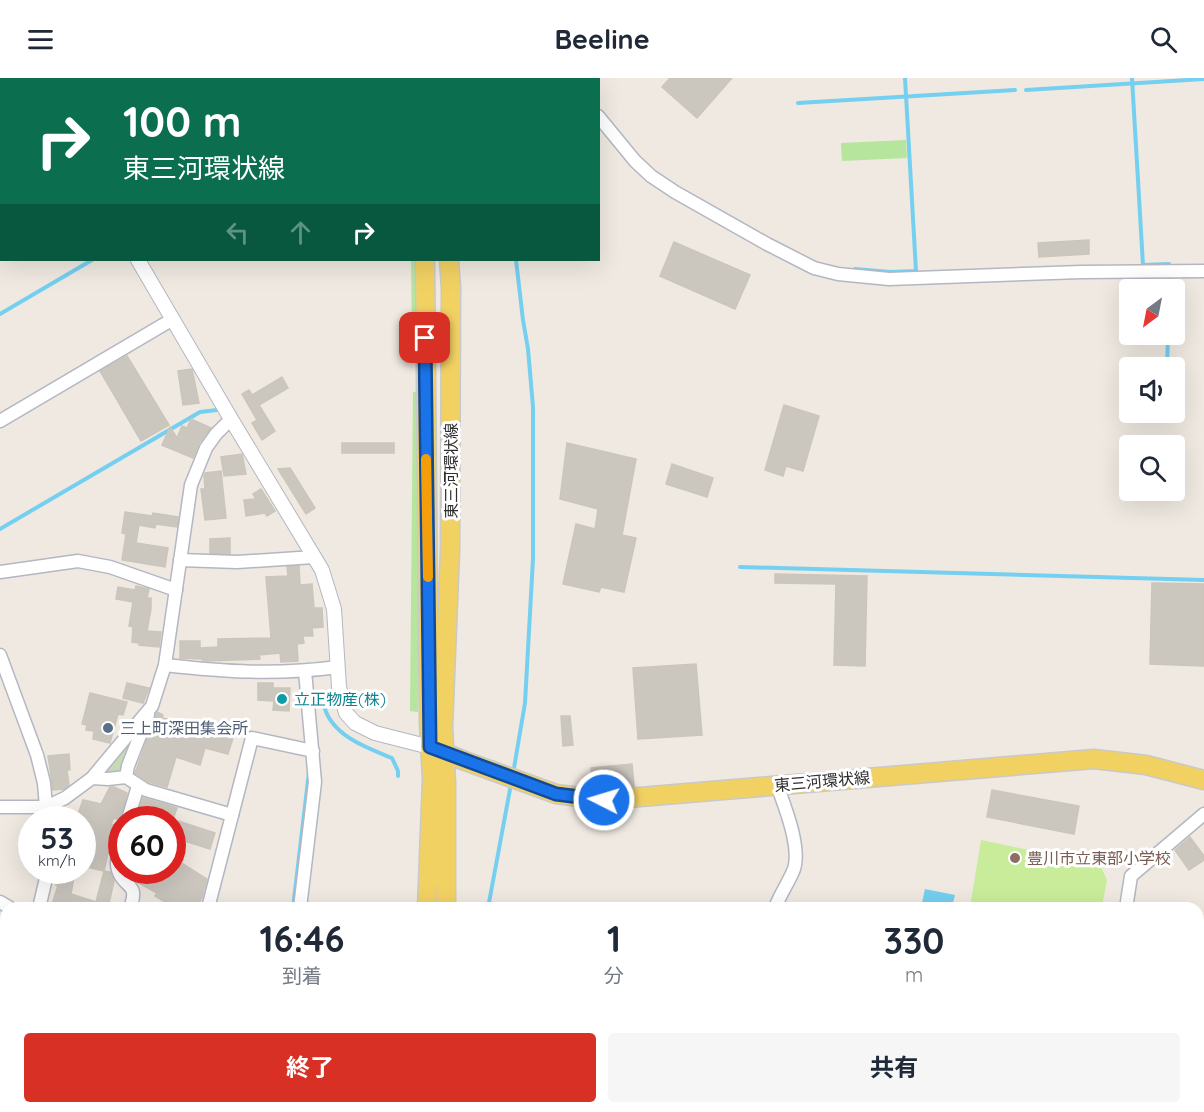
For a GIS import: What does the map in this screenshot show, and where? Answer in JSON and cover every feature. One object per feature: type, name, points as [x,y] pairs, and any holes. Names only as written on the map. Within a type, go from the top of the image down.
[{"type":"main road","name":"東三河環状線","points":[[425,261],[425,357],[437,750],[446,902]]},
{"type":"main road","name":"東三河環状線","points":[[427,902],[432,779],[443,727],[450,539],[451,288],[449,261]]},
{"type":"main road","name":"東三河環状線","points":[[437,750],[556,794],[604,800],[1094,759],[1146,765],[1204,780]]},
{"type":"street","points":[[600,118],[635,161],[651,176],[767,244],[814,268],[838,274],[890,279],[1204,271]]},
{"type":"street","points":[[139,261],[322,570],[332,595],[336,619],[339,687],[343,707],[355,723],[375,733],[437,750]]},
{"type":"street","points":[[0,421],[173,319]]},
{"type":"street","points":[[126,777],[165,665],[187,503],[194,473],[206,448],[231,419]]},
{"type":"street","points":[[180,560],[237,562],[314,557]]},
{"type":"street","points":[[0,572],[78,561],[110,567],[176,590]]},
{"type":"street","points":[[0,656],[37,755],[44,783],[46,806]]},
{"type":"street","points":[[165,665],[265,673],[338,667]]},
{"type":"street","points":[[301,902],[315,782],[305,671]]},
{"type":"street","points":[[55,806],[92,778],[152,706]]},
{"type":"street","points":[[210,902],[252,738],[313,751]]},
{"type":"street","points":[[92,778],[126,777],[138,786],[232,816]]},
{"type":"street","points":[[777,785],[795,844],[796,859],[793,871],[777,902]]},
{"type":"street","points":[[132,806],[138,786]]},
{"type":"street","points":[[0,807],[18,809]]},
{"type":"street","points":[[1127,902],[1131,876],[1204,814]]},
{"type":"street","points":[[40,902],[45,884]]},
{"type":"street","points":[[128,884],[135,895],[132,902]]},
{"type":"green space","points":[[906,140],[907,158],[842,161],[841,143]]},
{"type":"green space","points":[[411,261],[418,261],[419,340],[412,340]]},
{"type":"green space","points":[[413,392],[420,392],[421,534],[418,712],[410,711]]},
{"type":"green space","points":[[141,726],[121,773],[99,774]]},
{"type":"green space","points":[[981,840],[1100,865],[1107,880],[1103,902],[971,902]]},
{"type":"water","points":[[925,889],[955,895],[953,902],[922,902]]},
{"type":"building","points":[[670,78],[732,78],[697,118],[662,87]]},
{"type":"building","points":[[1089,240],[1089,254],[1039,257],[1038,243]]},
{"type":"building","points":[[674,242],[750,275],[735,309],[660,276]]},
{"type":"building","points":[[127,356],[169,425],[141,441],[100,371]]},
{"type":"building","points":[[192,369],[199,403],[183,405],[178,371]]},
{"type":"building","points":[[282,377],[288,388],[259,405],[275,431],[262,440],[252,423],[257,420],[242,394],[249,390],[252,395]]},
{"type":"building","points":[[784,405],[819,416],[803,471],[786,466],[783,476],[765,470]]},
{"type":"building","points":[[191,419],[211,428],[199,443],[193,458],[162,445],[170,427],[177,438],[182,426],[187,428]]},
{"type":"building","points":[[342,443],[394,443],[394,453],[342,453]]},
{"type":"building","points":[[567,443],[636,459],[622,535],[636,538],[624,592],[601,587],[599,592],[563,584],[576,524],[595,529],[598,509],[560,499]]},
{"type":"building","points":[[242,454],[246,474],[224,476],[221,457]]},
{"type":"building","points":[[672,464],[713,478],[707,497],[666,484]]},
{"type":"building","points":[[290,468],[315,508],[306,514],[278,469]]},
{"type":"building","points":[[221,471],[226,518],[205,520],[201,489],[205,489],[204,476],[205,473]]},
{"type":"building","points":[[261,489],[275,511],[267,516],[265,513],[246,516],[244,500],[256,499],[253,494]]},
{"type":"building","points":[[125,512],[178,517],[177,527],[156,524],[155,528],[139,525],[136,543],[168,548],[165,567],[122,560],[126,534],[122,533]]},
{"type":"building","points":[[230,538],[230,554],[210,553],[210,539]]},
{"type":"building","points":[[299,566],[300,585],[312,584],[314,608],[322,608],[323,627],[312,628],[313,636],[303,636],[304,643],[297,644],[298,661],[281,662],[280,653],[259,655],[260,659],[206,661],[180,658],[180,641],[200,641],[200,648],[218,647],[218,639],[271,638],[266,577],[288,576],[287,567]]},
{"type":"building","points":[[775,574],[867,576],[865,666],[834,665],[836,584],[775,583]]},
{"type":"building","points":[[1152,583],[1204,584],[1204,666],[1150,664]]},
{"type":"building","points":[[136,586],[149,589],[147,598],[151,598],[151,609],[147,631],[161,632],[159,647],[132,642],[133,627],[129,626],[133,602],[116,599],[118,587],[135,590]]},
{"type":"building","points":[[696,664],[702,735],[638,739],[633,668]]},
{"type":"building","points":[[127,683],[149,688],[143,703],[123,698]]},
{"type":"building","points":[[258,683],[273,683],[273,688],[290,688],[289,711],[273,710],[274,701],[258,700]]},
{"type":"building","points":[[90,693],[127,702],[123,715],[118,714],[110,743],[93,739],[94,731],[86,730],[87,725],[82,724]]},
{"type":"building","points":[[157,712],[163,715],[162,718],[190,723],[189,728],[233,738],[228,754],[205,748],[200,765],[176,757],[167,787],[149,782],[135,773]]},
{"type":"building","points":[[561,716],[570,716],[573,745],[563,746]]},
{"type":"building","points":[[69,754],[70,770],[67,770],[69,785],[64,789],[53,790],[48,756]]},
{"type":"building","points":[[632,764],[634,786],[604,789],[592,787],[591,768]]},
{"type":"building","points":[[110,787],[127,793],[124,806],[108,806],[108,853],[104,871],[96,869],[96,806],[81,806],[83,800],[101,804]]},
{"type":"building","points":[[992,790],[1079,806],[1074,834],[987,817]]},
{"type":"building","points":[[143,798],[170,806],[141,806]]},
{"type":"building","points":[[186,824],[215,833],[210,849],[186,841]]},
{"type":"building","points":[[1190,837],[1204,856],[1204,860],[1189,870],[1175,850]]},
{"type":"building","points":[[186,866],[207,879],[200,902],[165,902],[155,896],[157,893],[141,884],[186,884]]},
{"type":"building","points":[[104,871],[108,872],[108,884],[113,884],[109,902],[96,902]]},
{"type":"building","points":[[56,884],[73,884],[71,894],[96,902],[53,902],[58,886]]},
{"type":"waterway","points":[[855,269],[890,272],[916,271],[905,78]]},
{"type":"waterway","points":[[1132,78],[1143,265],[1169,264],[1168,279]]},
{"type":"waterway","points":[[1026,90],[1204,79]]},
{"type":"waterway","points":[[798,103],[1015,90]]},
{"type":"waterway","points":[[0,314],[90,261]]},
{"type":"waterway","points":[[513,774],[525,703],[533,559],[533,407],[516,261]]},
{"type":"waterway","points":[[1167,357],[1168,345]]},
{"type":"waterway","points":[[0,529],[200,412],[217,410]]},
{"type":"waterway","points":[[740,567],[1204,580]]},
{"type":"waterway","points":[[319,705],[324,706],[328,716],[342,733],[392,758],[398,776]]},
{"type":"waterway","points":[[294,902],[309,772]]},
{"type":"waterway","points":[[489,902],[511,784]]},
{"type":"slow traffic","points":[[426,459],[428,577]]},
{"type":"place","name":"立正物産(株)","points":[[282,699]]},
{"type":"place","name":"三上町深田集会所","points":[[108,728]]},
{"type":"place","name":"豊川市立東部小学校","points":[[1015,858]]},
{"type":"route","points":[[425,338],[430,747],[489,771],[556,794],[604,800]]}]
